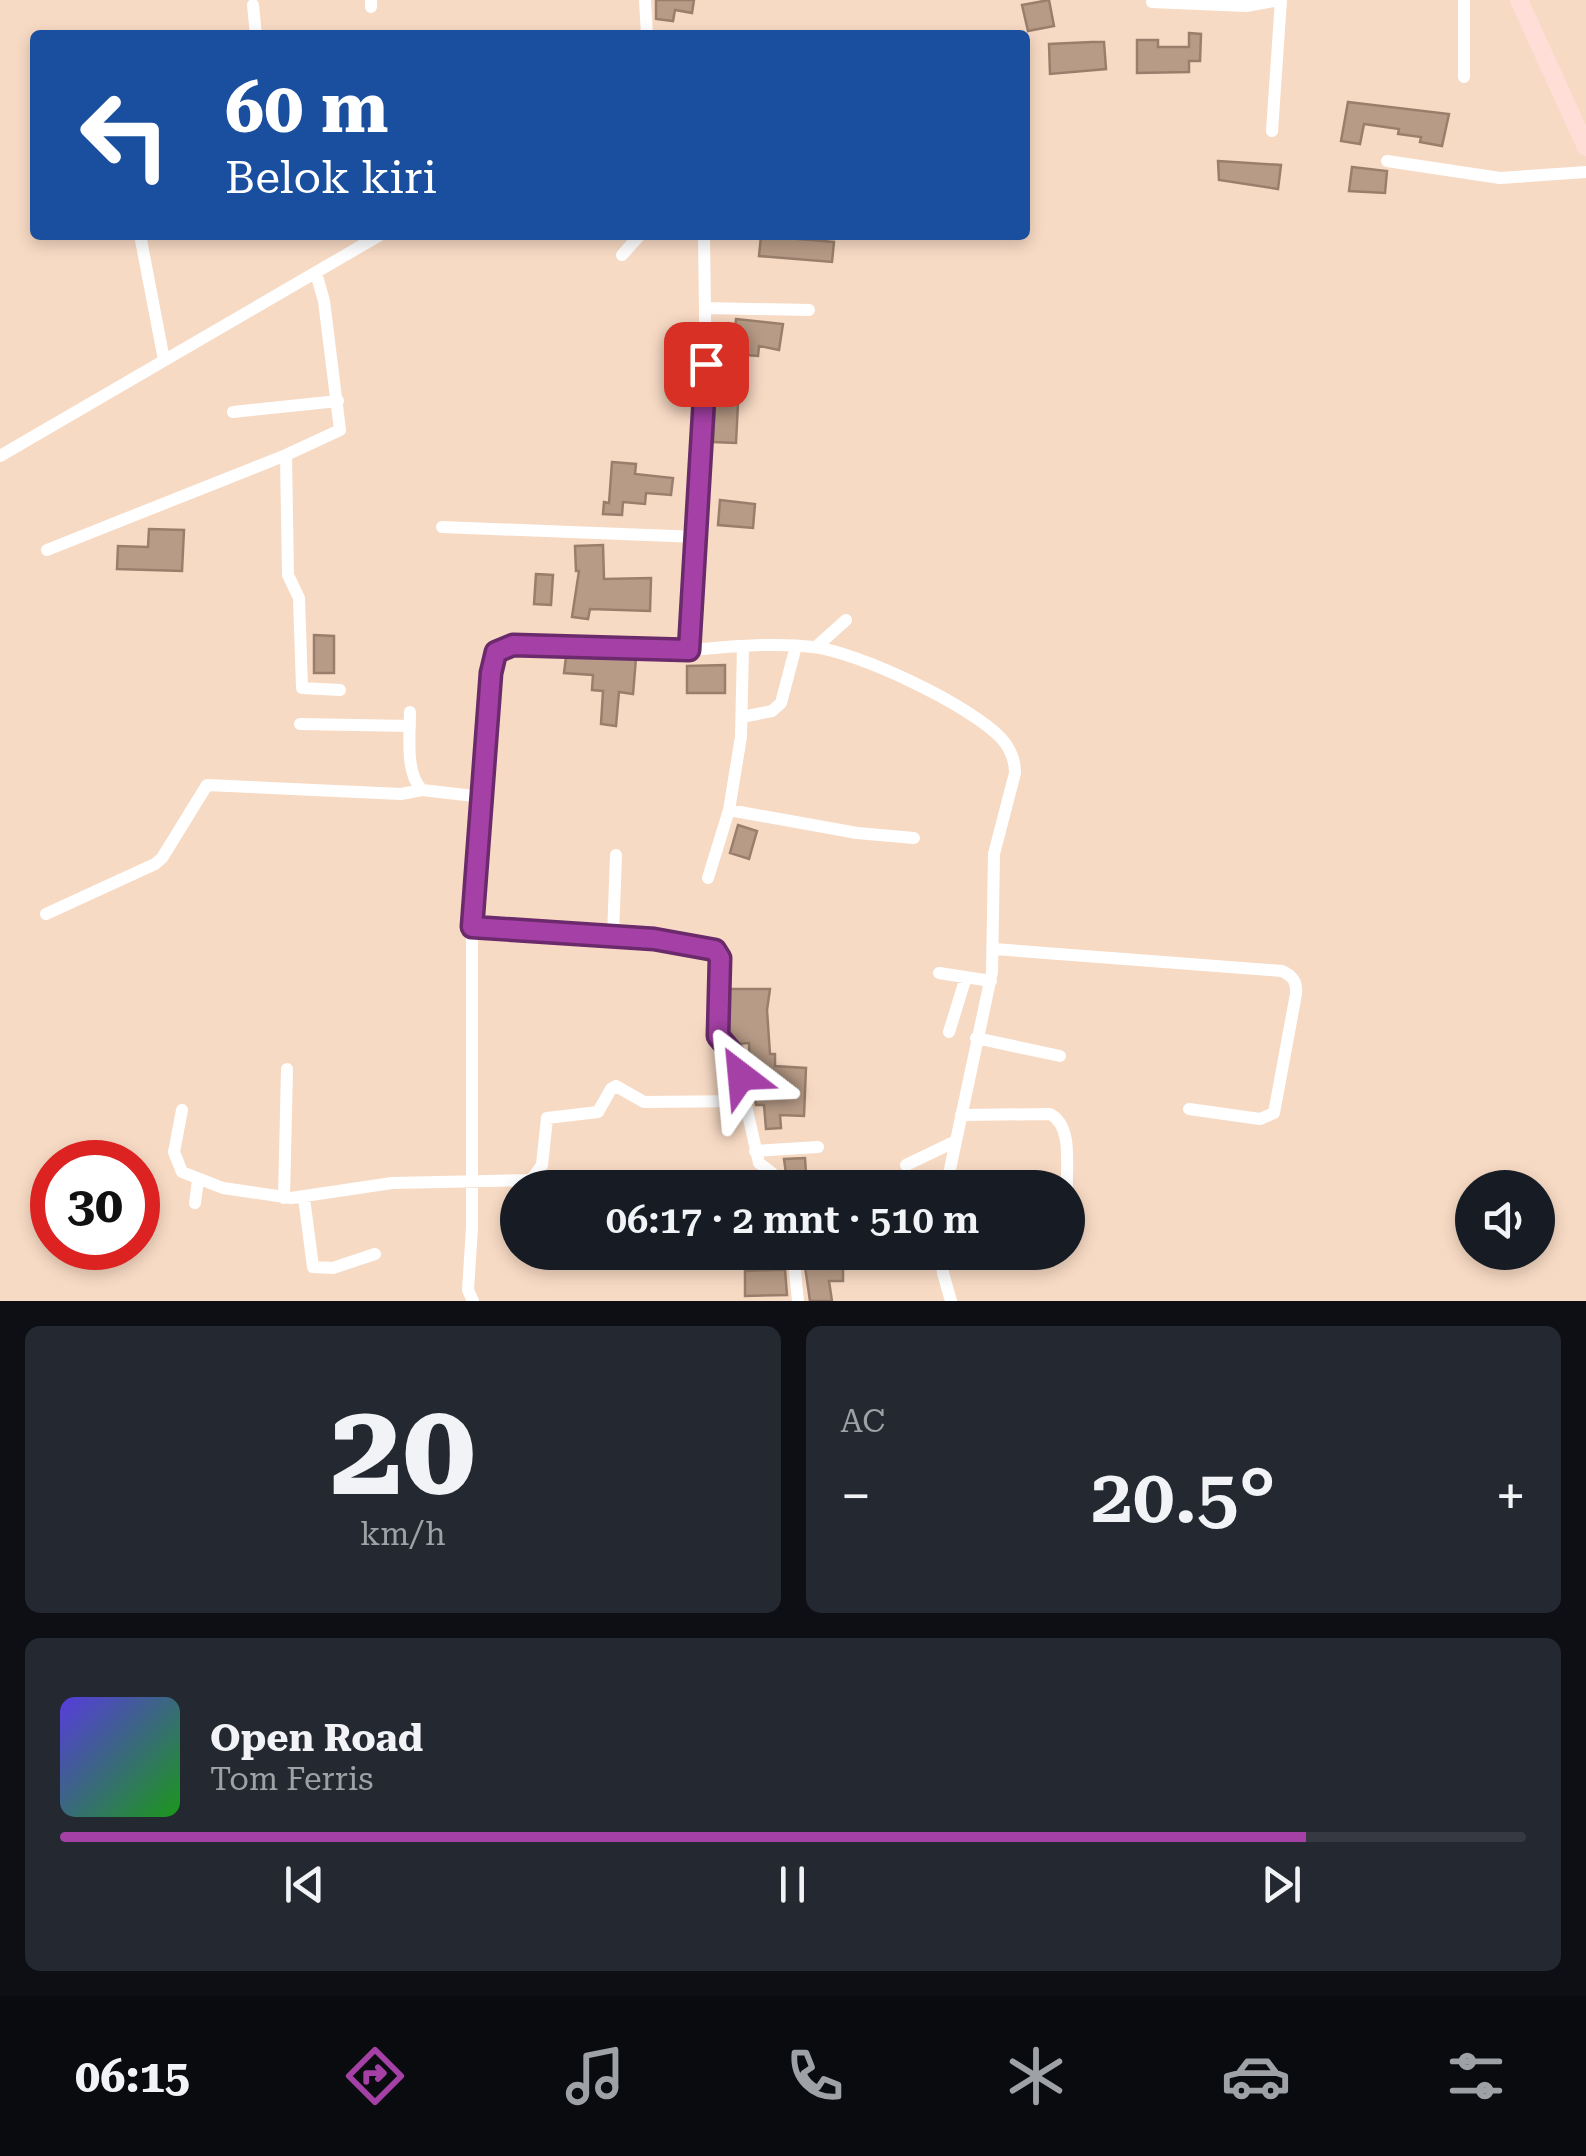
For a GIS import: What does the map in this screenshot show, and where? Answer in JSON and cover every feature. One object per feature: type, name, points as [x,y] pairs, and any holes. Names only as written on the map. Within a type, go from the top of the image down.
[{"type":"main road","points":[[1519,0],[1586,146]]},
{"type":"street","points":[[645,0],[648,30]]},
{"type":"street","points":[[1152,2],[1246,6],[1280,0],[1272,131]]},
{"type":"street","points":[[1464,0],[1464,77]]},
{"type":"street","points":[[253,5],[256,30]]},
{"type":"street","points":[[1386,161],[1500,178],[1586,172]]},
{"type":"street","points":[[141,240],[164,360]]},
{"type":"street","points":[[0,456],[372,240]]},
{"type":"street","points":[[622,255],[636,240]]},
{"type":"street","points":[[689,650],[706,391],[704,240]]},
{"type":"street","points":[[47,550],[340,430],[324,302],[316,273]]},
{"type":"street","points":[[705,308],[809,310]]},
{"type":"street","points":[[233,412],[338,401]]},
{"type":"street","points":[[286,455],[288,575],[299,598],[302,688],[340,690]]},
{"type":"street","points":[[442,527],[698,537]]},
{"type":"street","points":[[816,647],[846,620]]},
{"type":"street","points":[[708,878],[730,810],[742,717],[743,646]]},
{"type":"street","points":[[742,717],[778,707],[796,646]]},
{"type":"street","points":[[473,1301],[468,1294],[472,1228],[472,927],[491,673],[494,656],[501,648],[816,647],[940,697],[1000,736],[1011,752],[1015,773],[994,854],[990,981],[949,1170]]},
{"type":"street","points":[[300,724],[410,719],[412,768],[416,786],[422,790]]},
{"type":"street","points":[[46,914],[155,864],[206,785],[402,794],[422,790],[483,797]]},
{"type":"street","points":[[730,810],[857,833],[914,838]]},
{"type":"street","points":[[613,936],[616,855]]},
{"type":"street","points":[[472,927],[698,944],[715,950],[720,958],[718,1036],[738,1060],[755,1152],[758,1163],[767,1170]]},
{"type":"street","points":[[994,949],[1282,970],[1292,976],[1296,994],[1274,1114],[1260,1118],[1189,1109]]},
{"type":"street","points":[[939,973],[990,981]]},
{"type":"street","points":[[949,1032],[966,977]]},
{"type":"street","points":[[976,1038],[1060,1056]]},
{"type":"street","points":[[284,1198],[288,1069]]},
{"type":"street","points":[[182,1110],[174,1144],[175,1161],[182,1172],[222,1188],[304,1198],[392,1182],[532,1180],[542,1165],[547,1118],[598,1112],[614,1087],[644,1102],[745,1100]]},
{"type":"street","points":[[961,1115],[1057,1117],[1064,1129],[1066,1170]]},
{"type":"street","points":[[906,1164],[954,1142]]},
{"type":"street","points":[[755,1152],[818,1146]]},
{"type":"street","points":[[194,1203],[198,1180]]},
{"type":"street","points":[[304,1198],[314,1268],[333,1268],[374,1254]]},
{"type":"street","points":[[795,1270],[798,1301]]},
{"type":"street","points":[[943,1270],[951,1301]]},
{"type":"building","points":[[656,0],[694,0],[692,13],[675,10],[673,21],[656,19]]},
{"type":"building","points":[[1049,0],[1054,26],[1028,30],[1022,5]]},
{"type":"building","points":[[1189,33],[1201,34],[1200,61],[1189,61],[1189,72],[1137,73],[1137,40],[1158,40],[1158,47],[1189,47]]},
{"type":"building","points":[[1104,42],[1106,69],[1050,74],[1049,44]]},
{"type":"building","points":[[1348,102],[1449,114],[1442,146],[1420,142],[1421,137],[1398,134],[1399,129],[1364,124],[1360,144],[1341,141]]},
{"type":"building","points":[[1218,161],[1281,165],[1278,189],[1219,180]]},
{"type":"building","points":[[1352,167],[1387,171],[1385,193],[1349,191]]},
{"type":"building","points":[[761,240],[834,242],[832,262],[759,256]]},
{"type":"building","points":[[736,319],[783,324],[779,350],[759,346],[758,356],[732,354]]},
{"type":"building","points":[[715,402],[738,403],[736,443],[713,442]]},
{"type":"building","points":[[612,462],[636,464],[635,474],[673,478],[671,495],[646,493],[645,504],[623,502],[622,515],[603,514],[604,502],[609,503]]},
{"type":"building","points":[[720,500],[755,504],[753,528],[718,525]]},
{"type":"building","points":[[149,529],[184,530],[182,571],[117,569],[118,546],[148,547]]},
{"type":"building","points":[[603,545],[604,579],[651,578],[650,611],[590,609],[588,619],[572,617],[579,571],[575,546]]},
{"type":"building","points":[[536,574],[553,575],[551,605],[534,604]]},
{"type":"building","points":[[314,635],[334,636],[334,673],[314,673]]},
{"type":"building","points":[[566,657],[636,658],[633,694],[619,692],[616,726],[601,724],[603,691],[592,690],[593,675],[564,673]]},
{"type":"building","points":[[725,665],[725,693],[687,693],[687,666]]},
{"type":"building","points":[[738,825],[757,831],[749,859],[730,853]]},
{"type":"building","points":[[729,989],[770,989],[767,1010],[770,1054],[775,1054],[775,1066],[806,1068],[804,1116],[780,1115],[781,1128],[766,1129],[764,1105],[756,1105],[749,1043],[737,1044],[729,1034]]},
{"type":"building","points":[[805,1158],[806,1170],[786,1170],[784,1159]]},
{"type":"building","points":[[785,1270],[787,1295],[745,1296],[745,1271]]},
{"type":"building","points":[[805,1270],[843,1270],[843,1281],[829,1281],[832,1301],[810,1301]]},
{"type":"route","points":[[706,364],[689,650],[513,645],[496,652],[492,660],[472,927],[654,939],[715,950],[720,958],[718,1036],[738,1060],[741,1076]]}]
